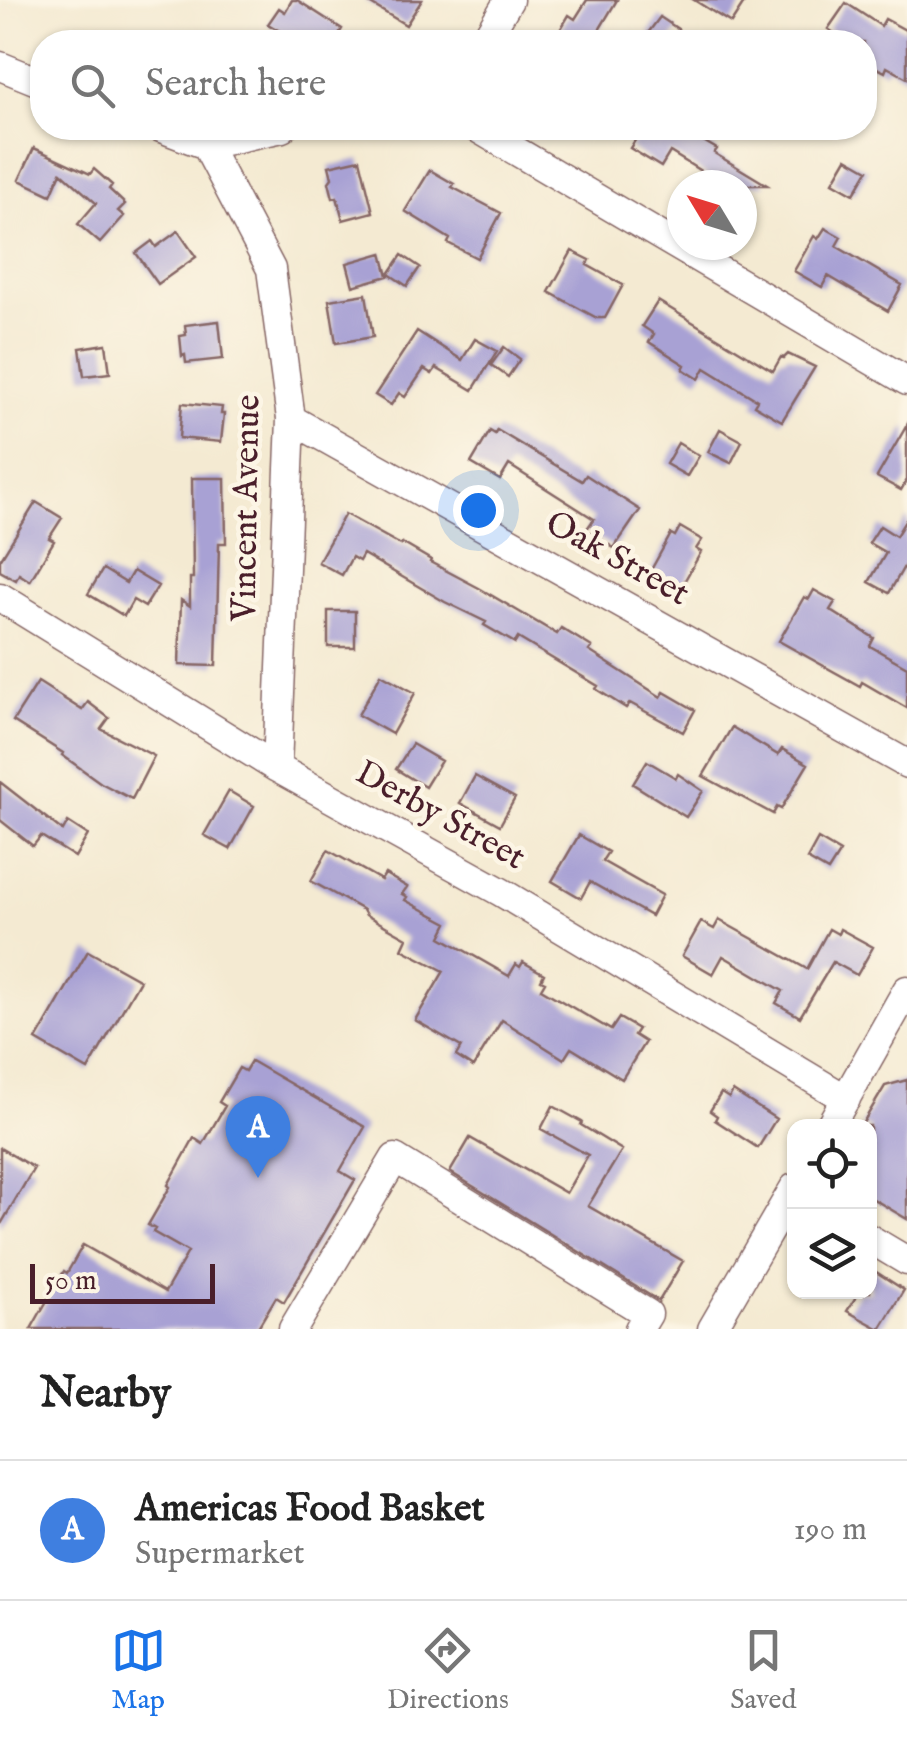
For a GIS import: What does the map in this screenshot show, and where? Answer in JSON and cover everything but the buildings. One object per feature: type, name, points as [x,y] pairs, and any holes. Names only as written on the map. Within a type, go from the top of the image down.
[{"type":"street","points":[[491,30],[509,0]]},
{"type":"street","points":[[0,66],[30,77]]},
{"type":"street","points":[[193,140],[206,145],[228,140]]},
{"type":"street","points":[[498,140],[907,381]]},
{"type":"street","name":"Vincent Avenue","points":[[206,145],[271,269],[291,419],[277,768]]},
{"type":"street","name":"Oak Street","points":[[291,419],[907,764]]},
{"type":"street","name":"Derby Street","points":[[0,597],[277,768],[500,892],[846,1099]]},
{"type":"street","points":[[834,1119],[907,990]]},
{"type":"street","points":[[300,1327],[394,1158],[648,1314],[640,1329]]},
{"type":"street","points":[[712,1329],[787,1204]]},
{"type":"street","points":[[877,1243],[907,1261]]},
{"type":"place","name":"Americas Food Basket","points":[[258,1178]]}]
